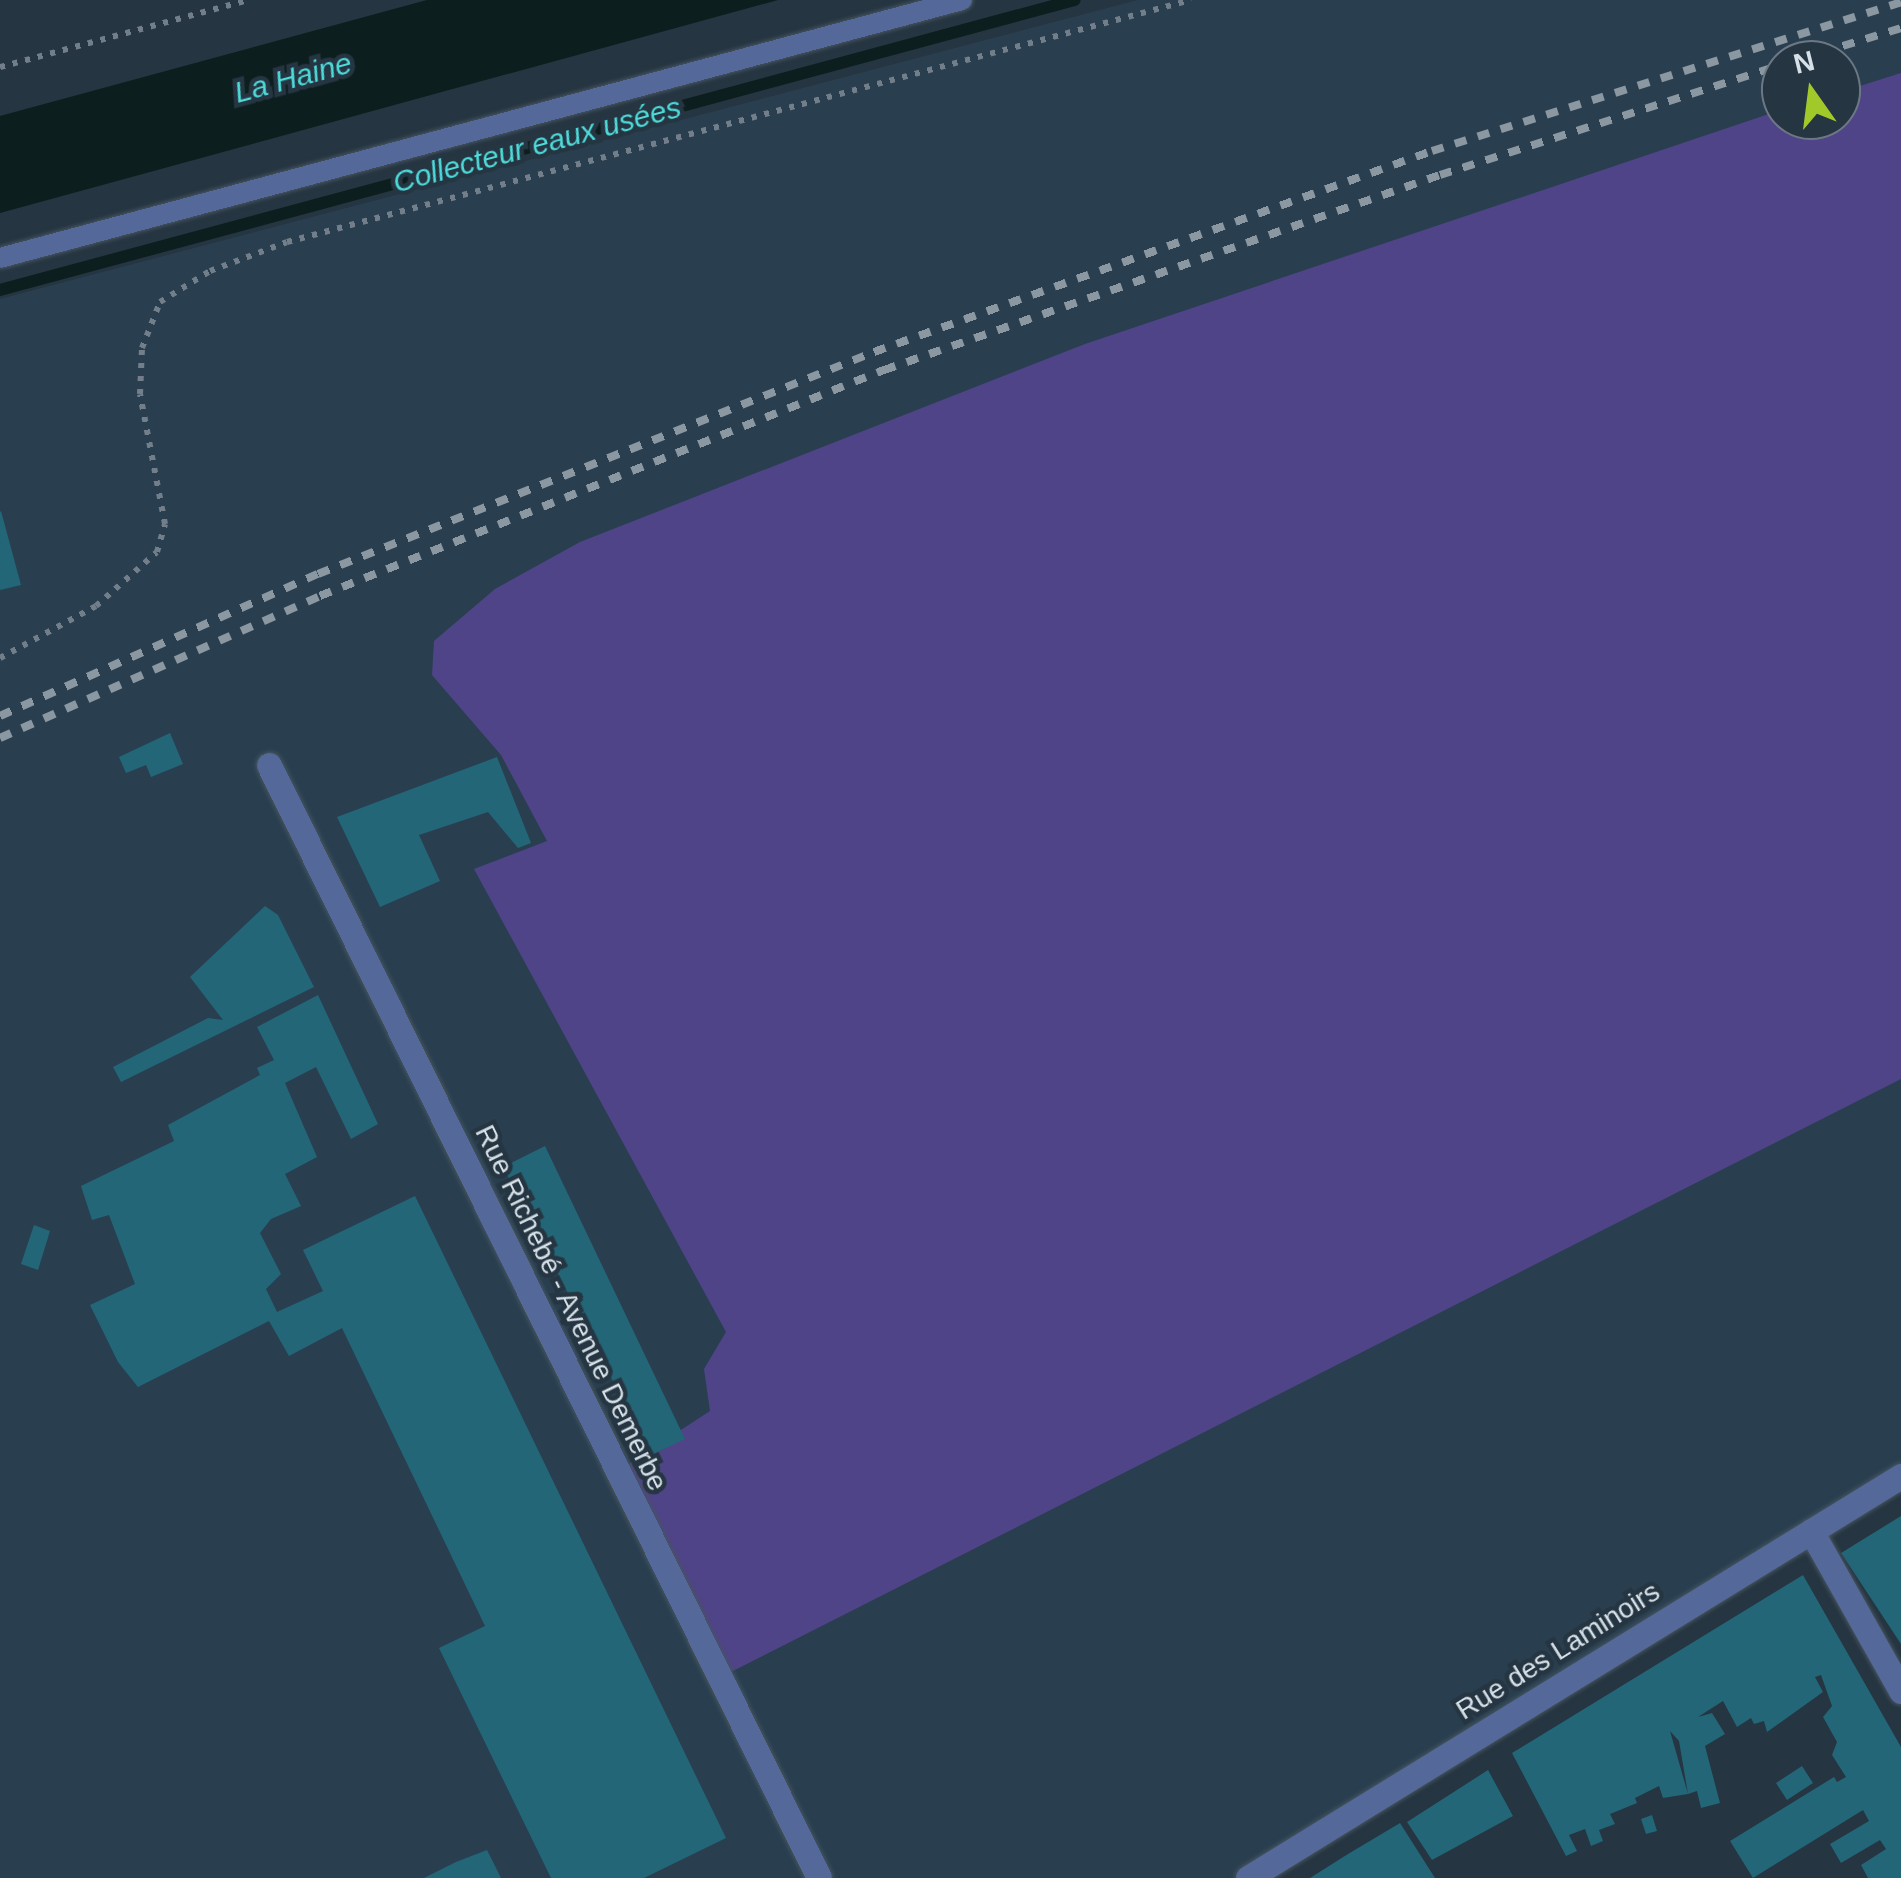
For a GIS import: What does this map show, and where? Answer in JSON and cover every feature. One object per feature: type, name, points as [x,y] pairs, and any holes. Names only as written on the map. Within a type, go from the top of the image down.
[{"type":"street","name":"Rue Richebé - Avenue Demerbe","points":[[270,766],[819,1878]]},
{"type":"street","name":"Rue des Laminoirs","points":[[1248,1878],[1901,1476]]},
{"type":"street","points":[[1810,1531],[1901,1692]]},
{"type":"lane","points":[[0,258],[962,0]]},
{"type":"path","points":[[0,67],[248,0]]},
{"type":"path","points":[[0,658],[96,606],[156,552],[165,524],[140,394],[142,348],[160,302],[210,271],[287,242],[1191,0]]},
{"type":"shaded area","points":[[1138,0],[1901,0],[1901,1476],[1248,1878],[0,1878],[0,299]]},
{"type":"shaded area","points":[[1901,73],[1901,1079],[719,1678],[618,1471],[710,1411],[704,1369],[726,1332],[474,869],[547,841],[501,755],[432,675],[434,641],[495,589],[580,542],[1085,344],[1761,117],[1761,140],[1861,140],[1861,86]]},
{"type":"water","name":"La Haine","points":[[427,0],[778,0],[0,213],[0,116]]},
{"type":"building","points":[[0,512],[21,585],[0,590]]},
{"type":"building","points":[[170,733],[183,764],[151,777],[146,765],[126,773],[119,757]]},
{"type":"building","points":[[497,757],[531,843],[518,848],[488,812],[419,835],[440,881],[380,907],[337,817]]},
{"type":"building","points":[[265,906],[278,915],[314,987],[121,1082],[113,1067],[208,1018],[223,1020],[190,977]]},
{"type":"building","points":[[318,995],[378,1124],[351,1139],[316,1067],[285,1083],[317,1157],[285,1174],[301,1206],[271,1219],[260,1233],[281,1274],[266,1289],[277,1312],[323,1291],[303,1250],[415,1196],[726,1838],[644,1878],[551,1878],[439,1648],[485,1626],[342,1328],[289,1356],[269,1321],[138,1387],[118,1362],[90,1305],[135,1284],[109,1215],[92,1220],[81,1186],[174,1141],[168,1125],[260,1075],[257,1068],[274,1060],[257,1027]]},
{"type":"building","points":[[545,1146],[685,1439],[651,1455],[503,1167]]},
{"type":"building","points":[[34,1225],[50,1231],[38,1270],[21,1264]]},
{"type":"building","points":[[1901,1516],[1901,1644],[1841,1553]]},
{"type":"building","points":[[1803,1575],[1901,1747],[1901,1878],[1868,1878],[1861,1865],[1886,1849],[1880,1840],[1841,1863],[1830,1844],[1869,1821],[1863,1810],[1753,1878],[1730,1841],[1834,1777],[1837,1782],[1846,1777],[1832,1755],[1837,1742],[1823,1717],[1832,1706],[1821,1675],[1815,1677],[1823,1692],[1767,1732],[1764,1721],[1754,1724],[1751,1718],[1737,1727],[1723,1701],[1698,1717],[1712,1713],[1725,1734],[1705,1746],[1720,1803],[1701,1808],[1697,1791],[1688,1794],[1663,1798],[1659,1786],[1635,1798],[1637,1803],[1610,1814],[1615,1824],[1599,1830],[1603,1841],[1591,1846],[1585,1829],[1569,1835],[1577,1851],[1566,1856],[1512,1753]],"holes":[[[1670,1731],[1679,1741],[1688,1794]]]},
{"type":"building","points":[[1802,1766],[1813,1783],[1787,1800],[1776,1783]]},
{"type":"building","points":[[1488,1770],[1513,1816],[1432,1860],[1407,1822]]},
{"type":"building","points":[[1652,1815],[1657,1831],[1646,1834],[1641,1819]]},
{"type":"building","points":[[1400,1823],[1435,1878],[1310,1878],[1348,1854]]},
{"type":"building","points":[[487,1850],[501,1878],[424,1878],[456,1862]]},
{"type":"waterway","name":"Collecteur eaux usées","points":[[0,290],[1075,0]]},
{"type":"railway","points":[[0,716],[318,574],[874,352],[1432,151],[1901,2]]},
{"type":"railway","points":[[1861,40],[1901,28]]},
{"type":"railway","points":[[0,738],[320,596],[884,370],[1440,175],[1761,71]]}]
